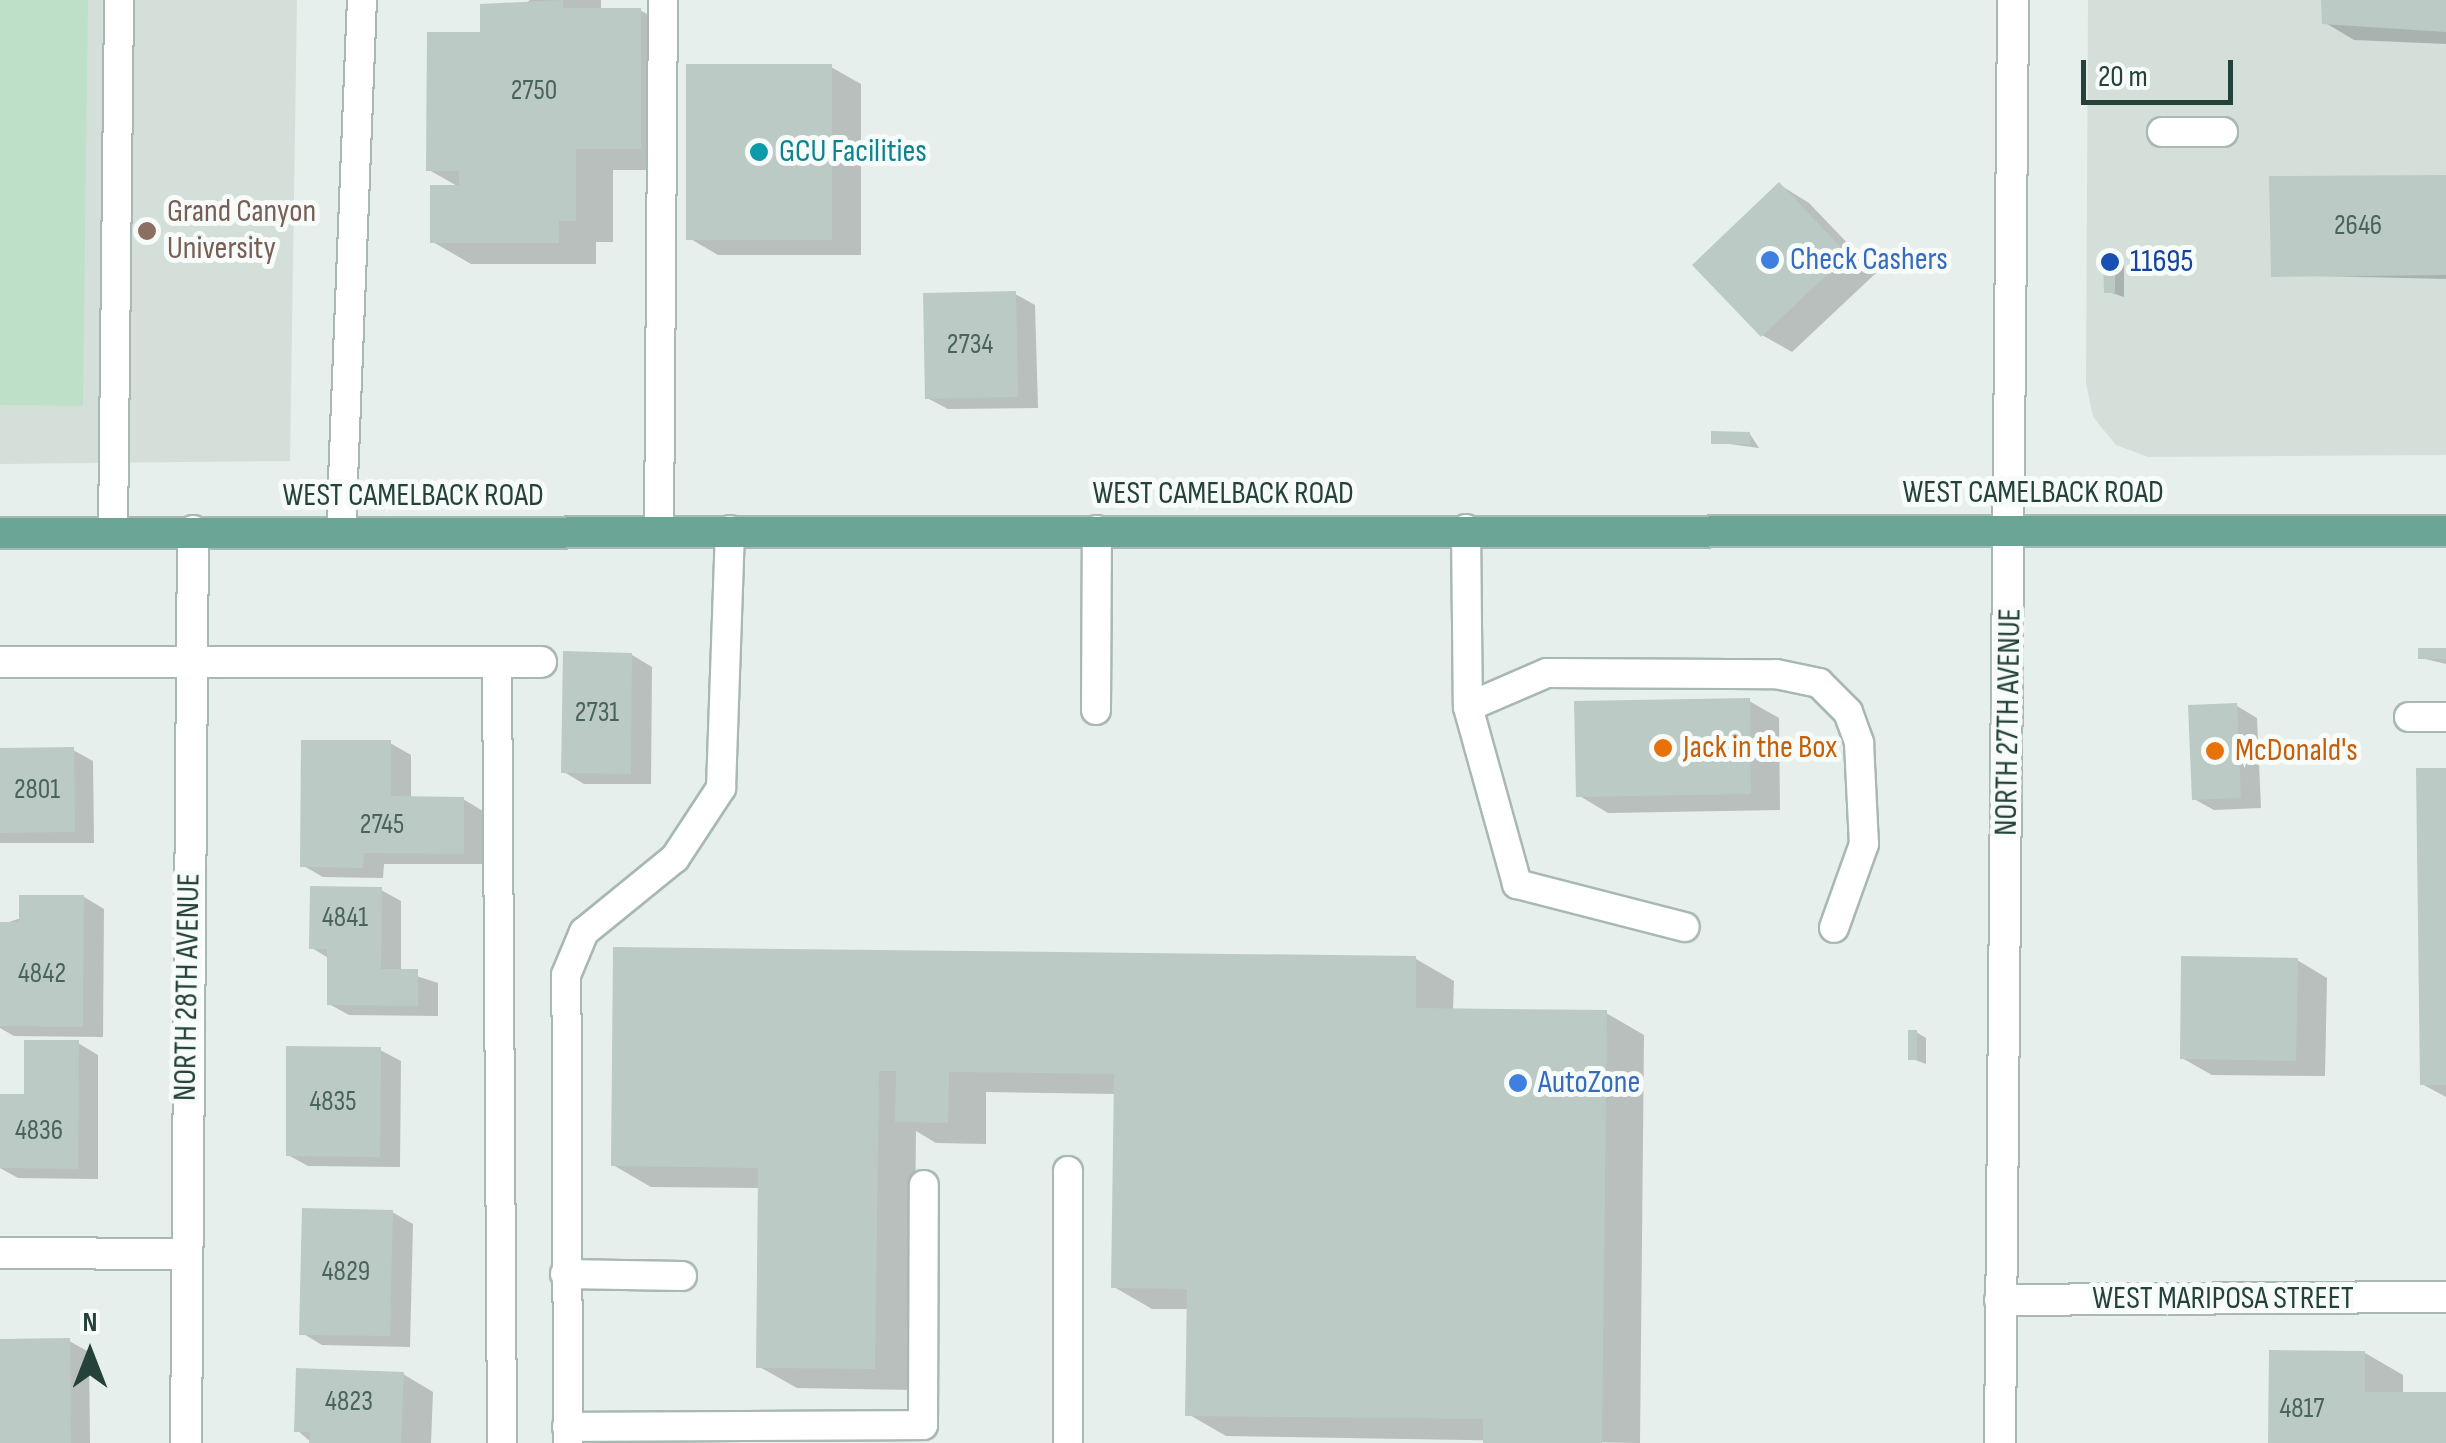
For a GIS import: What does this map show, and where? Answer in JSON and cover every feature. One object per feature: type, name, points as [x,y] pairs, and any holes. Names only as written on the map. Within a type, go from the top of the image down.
[{"type":"main road","name":"WEST CAMELBACK ROAD","points":[[0,533],[2011,528],[2446,531]]},
{"type":"street","name":"NORTH 27TH AVENUE","points":[[2000,1443],[2013,0]]},
{"type":"street","name":"NORTH 28TH AVENUE","points":[[186,1443],[193,531]]},
{"type":"street","points":[[0,662],[541,662]]},
{"type":"street","points":[[0,1253],[186,1254]]},
{"type":"street","name":"WEST MARIPOSA STREET","points":[[2000,1300],[2446,1297]]},
{"type":"lane","points":[[114,532],[119,0]]},
{"type":"lane","points":[[341,531],[362,0]]},
{"type":"lane","points":[[658,530],[663,0]]},
{"type":"lane","points":[[2162,132],[2223,132]]},
{"type":"lane","points":[[1466,529],[1468,707],[1516,884],[1684,927]]},
{"type":"lane","points":[[730,530],[721,788],[675,858],[603,912],[570,951],[562,1041],[568,1435],[793,1434],[923,1425],[924,1186]]},
{"type":"lane","points":[[1096,710],[1097,530]]},
{"type":"lane","points":[[497,661],[502,1443]]},
{"type":"lane","points":[[1468,707],[1547,673],[1776,674],[1819,683],[1848,712],[1859,743],[1864,844],[1834,928]]},
{"type":"lane","points":[[2409,717],[2446,717]]},
{"type":"lane","points":[[1068,1171],[1068,1443]]},
{"type":"lane","points":[[565,1274],[682,1276]]},
{"type":"shaded area","name":"Grand Canyon University","points":[[0,0],[297,0],[290,461],[0,464]]},
{"type":"shaded area","points":[[2088,0],[2446,0],[2446,455],[2148,457],[2116,445],[2093,417],[2086,383]]},
{"type":"green space","points":[[0,0],[88,0],[83,406],[0,405]]},
{"type":"building","points":[[563,0],[563,8],[641,8],[641,149],[576,149],[576,221],[559,221],[559,243],[430,243],[430,185],[459,185],[459,171],[426,171],[427,32],[480,32],[480,4]]},
{"type":"building","points":[[2321,0],[2446,0],[2446,32],[2322,24]]},
{"type":"building","name":"GCU Facilities","points":[[686,64],[832,64],[832,240],[686,240]]},
{"type":"building","points":[[2446,175],[2446,275],[2271,277],[2269,176]]},
{"type":"building","name":"Check Cashers","points":[[1779,182],[1848,255],[1761,337],[1692,265]]},
{"type":"building","points":[[2103,257],[2115,257],[2115,293],[2104,293]]},
{"type":"building","points":[[1016,291],[1018,397],[925,399],[923,293]]},
{"type":"building","points":[[1711,431],[1750,432],[1750,444],[1711,444]]},
{"type":"building","points":[[2418,648],[2446,648],[2446,659],[2418,659]]},
{"type":"building","points":[[563,651],[632,653],[631,774],[561,773]]},
{"type":"building","name":"Jack in the Box","points":[[1750,698],[1751,794],[1576,797],[1574,701]]},
{"type":"building","name":"McDonald's","points":[[2237,703],[2241,798],[2192,800],[2188,705]]},
{"type":"building","points":[[301,740],[391,740],[391,796],[464,797],[464,854],[364,853],[363,868],[300,867]]},
{"type":"building","points":[[74,747],[75,832],[0,833],[0,748]]},
{"type":"building","points":[[2416,768],[2446,768],[2446,1085],[2420,1085]]},
{"type":"building","points":[[310,886],[382,887],[381,969],[418,969],[418,1006],[327,1005],[327,949],[309,949]]},
{"type":"building","points":[[19,895],[84,895],[83,1027],[0,1026],[0,922],[19,922]]},
{"type":"building","points":[[613,947],[1416,956],[1416,1008],[1607,1010],[1602,1443],[1483,1443],[1483,1419],[1185,1416],[1187,1289],[1111,1288],[1114,1074],[949,1072],[948,1123],[895,1122],[896,1071],[879,1071],[875,1369],[756,1368],[758,1168],[611,1166]]},
{"type":"building","points":[[2181,956],[2298,958],[2296,1061],[2180,1059]]},
{"type":"building","points":[[1908,1030],[1917,1030],[1917,1060],[1908,1060]]},
{"type":"building","points":[[24,1040],[79,1040],[78,1169],[0,1168],[0,1094],[24,1094]]},
{"type":"building","points":[[286,1046],[381,1047],[380,1157],[286,1156]]},
{"type":"building","points":[[302,1208],[393,1210],[390,1336],[299,1335]]},
{"type":"building","points":[[70,1338],[71,1443],[0,1443],[0,1339]]},
{"type":"building","points":[[2269,1350],[2365,1351],[2365,1392],[2446,1392],[2446,1443],[2268,1443]]},
{"type":"building","points":[[296,1368],[404,1372],[401,1443],[309,1443],[310,1432],[294,1432]]},
{"type":"place","name":"GCU Facilities","points":[[759,152]]},
{"type":"place","name":"Grand Canyon University","points":[[147,231]]},
{"type":"place","name":"Check Cashers","points":[[1770,260]]},
{"type":"place","name":"11695","points":[[2110,262]]},
{"type":"place","name":"Jack in the Box","points":[[1663,748]]},
{"type":"place","name":"McDonald's","points":[[2215,751]]},
{"type":"place","name":"AutoZone","points":[[1518,1083]]}]
